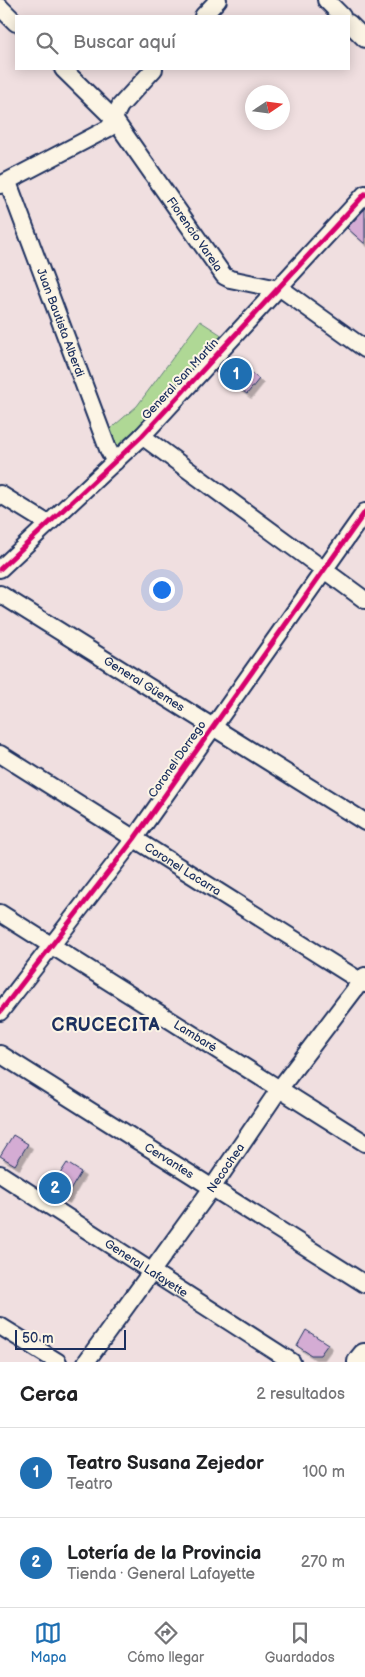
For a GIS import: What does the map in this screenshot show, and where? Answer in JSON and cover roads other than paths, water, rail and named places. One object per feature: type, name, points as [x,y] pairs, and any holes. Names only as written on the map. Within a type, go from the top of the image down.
[{"type":"main road","points":[[360,1362],[365,1357]]},
{"type":"street","points":[[204,15],[218,0]]},
{"type":"street","points":[[326,0],[341,15]]},
{"type":"street","points":[[0,7],[15,22]]},
{"type":"street","points":[[350,24],[365,39]]},
{"type":"street","name":"Florencio Varela","points":[[64,70],[114,119],[219,270],[230,279],[278,288],[290,294],[365,349]]},
{"type":"street","points":[[4,183],[101,134],[109,128],[126,99],[153,70]]},
{"type":"street","name":"Juan Bautista Alberdi","points":[[4,183],[108,449],[115,462]]},
{"type":"street","name":"General San Martín","points":[[0,568],[142,436],[365,194]]},
{"type":"street","points":[[142,436],[365,600]]},
{"type":"street","points":[[0,494],[47,523]]},
{"type":"street","name":"Coronel Dorrego","points":[[0,1012],[134,838],[365,512]]},
{"type":"street","name":"General Güemes","points":[[0,594],[365,822]]},
{"type":"street","name":"Coronel Lacarra","points":[[0,754],[364,981]]},
{"type":"street","name":"Lambaré","points":[[0,913],[365,1143]]},
{"type":"street","name":"Necochea","points":[[86,1362],[212,1188],[280,1088],[364,981]]},
{"type":"street","name":"Cervantes","points":[[0,1054],[365,1284]]},
{"type":"street","name":"General Lafayette","points":[[0,1174],[292,1362]]},
{"type":"street","points":[[0,1326],[58,1362]]},
{"type":"place","name":"Teatro Susana Zejedor","points":[[236,374]]},
{"type":"place","name":"Lotería de la Provincia","points":[[55,1188]]},
{"type":"district","name":"CRUCECITA","points":[[106,1025]]}]
